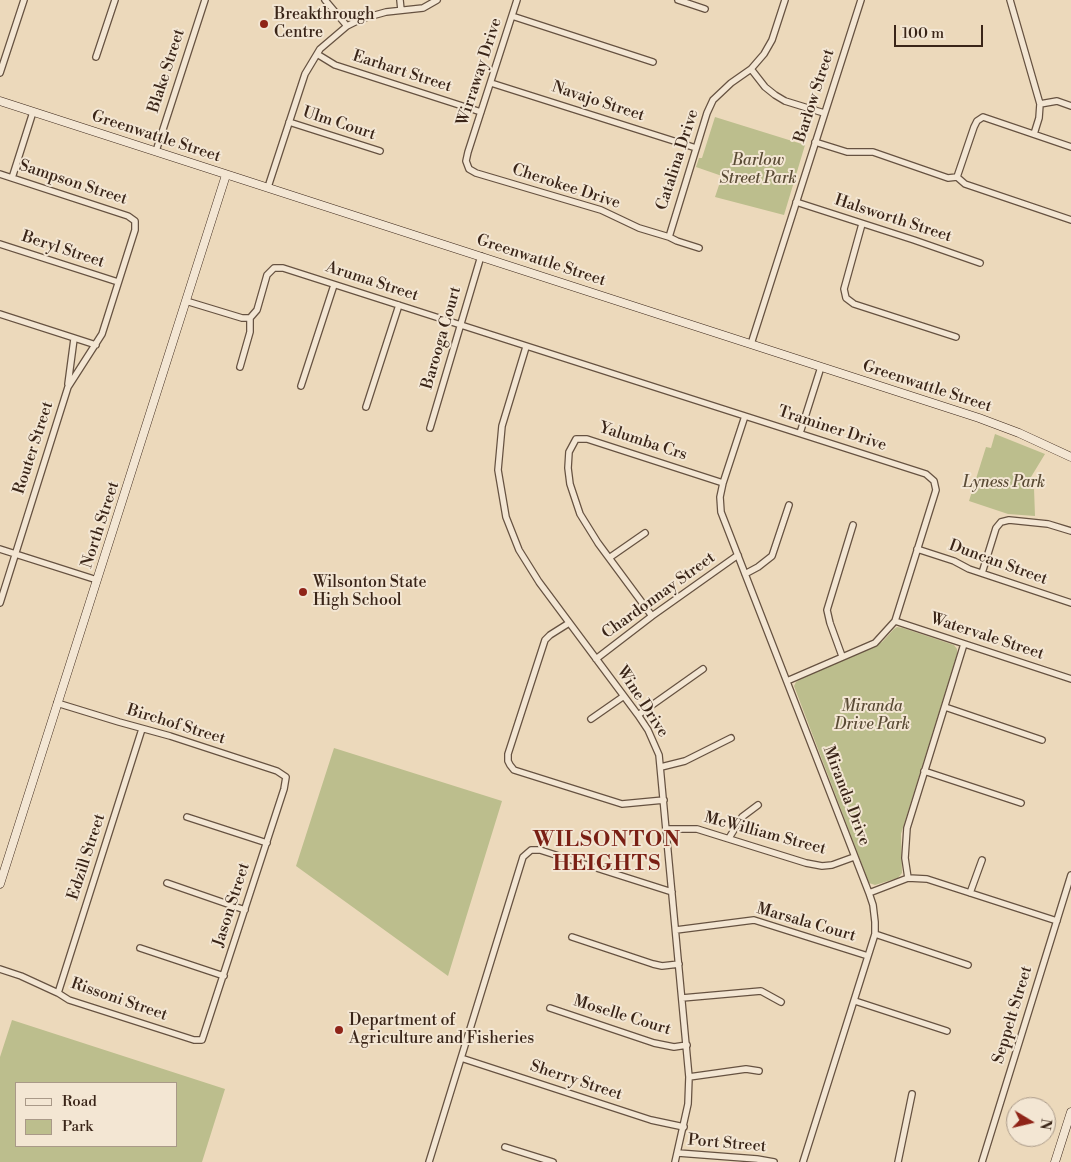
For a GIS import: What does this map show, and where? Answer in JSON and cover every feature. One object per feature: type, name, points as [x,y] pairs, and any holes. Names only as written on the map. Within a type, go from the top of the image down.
[{"type":"main road","name":"Greenwattle Street","points":[[0,101],[979,418],[1019,433],[1071,457]]},
{"type":"main road","name":"North Street","points":[[0,884],[2,867],[58,703],[226,174]]},
{"type":"main road","points":[[1056,1162],[1071,1112]]},
{"type":"street","points":[[0,73],[24,0]]},
{"type":"street","points":[[96,57],[115,0]]},
{"type":"street","name":"Blake Street","points":[[156,151],[205,0]]},
{"type":"street","points":[[325,0],[347,26]]},
{"type":"street","points":[[400,0],[402,10]]},
{"type":"street","points":[[268,187],[305,74],[316,54],[347,26],[372,15],[424,8],[437,0]]},
{"type":"street","name":"Wirraway Drive","points":[[468,152],[518,0]]},
{"type":"street","points":[[678,0],[705,9]]},
{"type":"street","name":"Catalina Drive","points":[[669,237],[696,148],[713,100],[730,83],[752,69],[764,54],[772,40],[785,0]]},
{"type":"street","name":"Barlow Street","points":[[751,344],[861,0]]},
{"type":"street","points":[[1010,0],[1040,104],[1039,118],[1034,134]]},
{"type":"street","points":[[512,16],[653,62]]},
{"type":"street","name":"Earhart Street","points":[[316,54],[334,65],[481,112]]},
{"type":"street","points":[[752,69],[765,87],[775,96],[784,101],[824,114]]},
{"type":"street","name":"Navajo Street","points":[[491,82],[696,148]]},
{"type":"street","points":[[1040,104],[1057,101],[1071,106]]},
{"type":"street","points":[[12,178],[33,112]]},
{"type":"street","points":[[957,177],[974,127],[980,118],[988,118],[1071,147]]},
{"type":"street","name":"Ulm Court","points":[[289,122],[380,151]]},
{"type":"street","points":[[815,142],[847,152],[873,152],[948,178],[957,177],[965,184],[1071,220]]},
{"type":"street","name":"Cherokee Drive","points":[[468,152],[466,161],[469,169],[476,173],[601,210],[639,228],[699,248]]},
{"type":"street","name":"Sampson Street","points":[[0,174],[128,216],[136,221]]},
{"type":"street","name":"Halsworth Street","points":[[796,202],[980,263]]},
{"type":"street","name":"Router Street","points":[[68,387],[102,334],[135,230],[136,221]]},
{"type":"street","points":[[862,224],[844,289],[846,298],[854,304],[956,338]]},
{"type":"street","name":"Beryl Street","points":[[0,244],[118,282]]},
{"type":"street","name":"Barooga Court","points":[[430,428],[481,256]]},
{"type":"street","name":"Aruma Street","points":[[250,318],[257,310],[267,275],[274,268],[283,268],[460,325]]},
{"type":"street","points":[[301,386],[334,285]]},
{"type":"street","points":[[186,301],[242,318],[250,318],[250,332],[240,367]]},
{"type":"street","points":[[366,407],[399,305]]},
{"type":"street","points":[[0,314],[96,345]]},
{"type":"street","name":"Traminer Drive","points":[[460,325],[926,474],[934,481],[936,490],[895,621],[874,643],[787,682]]},
{"type":"street","name":"Router Street","points":[[0,603],[68,387],[74,339]]},
{"type":"street","name":"Wine Drive","points":[[526,347],[502,426],[498,470],[506,517],[519,550],[539,582],[638,716],[654,741],[659,755],[689,1077],[688,1104],[675,1162]]},
{"type":"street","points":[[800,433],[821,367]]},
{"type":"street","name":"Miranda Drive","points":[[746,416],[723,483],[720,497],[721,512],[869,893],[873,905],[876,934],[803,1162]]},
{"type":"street","name":"Yalumba Crs","points":[[652,616],[587,528],[570,484],[569,452],[576,439],[587,439],[723,483]]},
{"type":"street","points":[[745,574],[758,568],[772,556],[789,504]]},
{"type":"street","points":[[982,573],[996,528],[1001,522],[1009,520],[1048,524],[1071,532]]},
{"type":"street","points":[[842,656],[827,610],[853,525]]},
{"type":"street","points":[[610,558],[645,533]]},
{"type":"street","points":[[0,549],[97,580]]},
{"type":"street","name":"Duncan Street","points":[[917,549],[1071,603]]},
{"type":"street","name":"Chardonnay Street","points":[[596,659],[652,616],[738,555]]},
{"type":"street","name":"Watervale Street","points":[[895,621],[1071,679]]},
{"type":"street","points":[[569,623],[545,640],[508,754],[510,765],[514,770],[622,804],[664,800]]},
{"type":"street","points":[[908,878],[905,858],[907,828],[964,644]]},
{"type":"street","points":[[638,716],[703,669]]},
{"type":"street","points":[[591,719],[624,696]]},
{"type":"street","name":"Birchof Street","points":[[58,703],[170,736],[276,771],[286,777]]},
{"type":"street","points":[[945,707],[1042,740]]},
{"type":"street","name":"Edzill Street","points":[[58,993],[142,729]]},
{"type":"street","points":[[661,767],[685,761],[730,738]]},
{"type":"street","points":[[924,772],[1022,802]]},
{"type":"street","name":"Jason Street","points":[[202,1040],[267,843],[286,777]]},
{"type":"street","points":[[729,838],[742,817],[758,805]]},
{"type":"street","points":[[187,817],[267,843]]},
{"type":"street","name":"McWilliam Street","points":[[667,829],[697,829],[806,863],[822,866],[832,865],[854,857]]},
{"type":"street","points":[[429,1162],[523,857],[531,850],[540,850],[672,892]]},
{"type":"street","points":[[970,893],[982,860]]},
{"type":"street","name":"Seppelt Street","points":[[982,1162],[1071,876]]},
{"type":"street","points":[[869,893],[908,878],[927,879],[1057,921]]},
{"type":"street","points":[[167,884],[245,910]]},
{"type":"street","name":"Marsala Court","points":[[676,930],[754,920],[868,956]]},
{"type":"street","points":[[876,934],[968,965]]},
{"type":"street","points":[[572,937],[653,964],[662,966],[679,964]]},
{"type":"street","points":[[140,948],[224,976]]},
{"type":"street","name":"Rissoni Street","points":[[0,969],[21,976],[69,1000],[194,1040],[202,1040]]},
{"type":"street","points":[[682,998],[761,992],[781,1002]]},
{"type":"street","points":[[855,1002],[947,1031]]},
{"type":"street","name":"Moselle Court","points":[[550,1008],[654,1043],[674,1047],[687,1045]]},
{"type":"street","name":"Sherry Street","points":[[461,1058],[651,1120],[684,1126]]},
{"type":"street","points":[[689,1077],[746,1069],[759,1070]]},
{"type":"street","points":[[898,1162],[912,1094]]},
{"type":"street","points":[[505,1146],[553,1162]]},
{"type":"street","name":"Port Street","points":[[678,1153],[774,1162]]},
{"type":"green space","name":"Barlow Street Park","points":[[715,117],[805,145],[784,215],[715,197],[722,176],[696,167],[699,158],[702,158]]},
{"type":"green space","name":"Lyness Park","points":[[995,434],[1045,454],[1031,477],[1034,488],[1035,516],[1008,514],[969,501],[986,447],[991,448]]},
{"type":"green space","name":"Miranda Drive Park","points":[[897,627],[954,645],[957,649],[957,654],[901,834],[902,873],[898,878],[875,885],[869,883],[794,686],[802,678],[882,642]]},
{"type":"green space","points":[[334,748],[502,801],[448,976],[296,866]]},
{"type":"green space","points":[[12,1020],[225,1089],[202,1162],[0,1162],[0,1057]]},
{"type":"place","name":"Breakthrough Centre","points":[[264,24]]},
{"type":"place","name":"Wilsonton State High School","points":[[303,592]]},
{"type":"place","name":"Department of Agriculture and Fisheries","points":[[339,1030]]},
{"type":"district","name":"WILSONTON HEIGHTS","points":[[607,853]]}]
